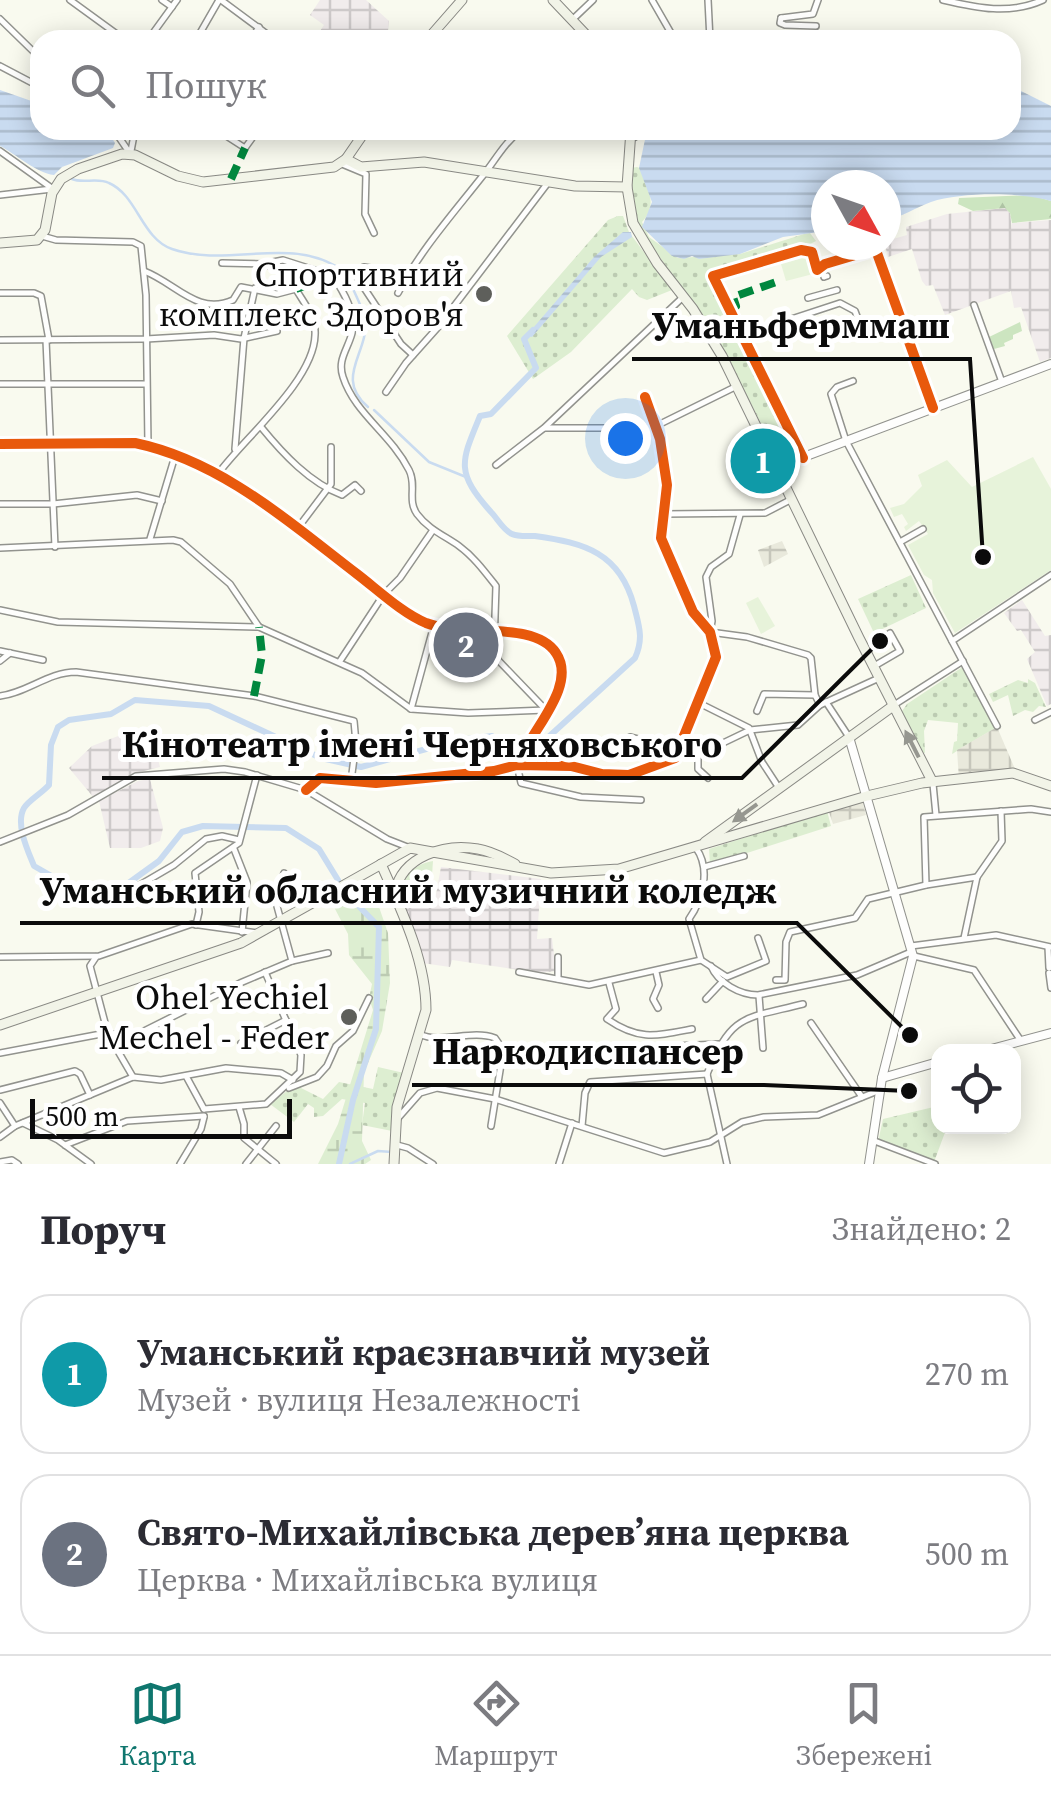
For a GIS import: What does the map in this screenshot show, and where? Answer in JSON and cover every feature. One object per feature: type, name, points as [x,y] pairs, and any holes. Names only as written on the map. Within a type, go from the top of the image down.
[{"type":"main road","points":[[436,30],[462,0]]},
{"type":"main road","points":[[554,0],[576,15],[585,30]]},
{"type":"main road","points":[[0,243],[32,242],[42,236],[54,190],[72,172],[130,154],[197,181],[329,168],[343,161],[359,140]]},
{"type":"main road","points":[[634,140],[627,187],[638,234],[684,296],[737,386],[932,781]]},
{"type":"main road","points":[[343,161],[364,167],[424,162],[549,182],[627,187]]},
{"type":"main road","points":[[719,837],[778,788],[893,706]]},
{"type":"main road","points":[[0,1025],[208,955],[260,933],[410,848],[476,854],[526,869],[556,873],[619,868],[696,848],[719,837],[932,781],[954,782],[1010,773],[1051,786]]},
{"type":"main road","points":[[395,895],[397,883],[412,863],[438,851]]},
{"type":"main road","points":[[381,864],[424,983],[426,1010],[404,1076],[395,1122],[394,1162]]},
{"type":"street","points":[[70,0],[111,30]]},
{"type":"street","points":[[162,0],[172,7]]},
{"type":"street","points":[[155,30],[177,0]]},
{"type":"street","points":[[202,30],[220,0],[263,30]]},
{"type":"street","points":[[576,15],[593,0]]},
{"type":"street","points":[[652,0],[668,30]]},
{"type":"street","points":[[708,0],[710,30]]},
{"type":"street","points":[[816,26],[783,24],[781,18],[813,14],[818,0]]},
{"type":"street","points":[[943,0],[978,9],[1025,7],[1043,0]]},
{"type":"street","points":[[0,19],[30,48]]},
{"type":"street","points":[[0,66],[30,82]]},
{"type":"street","points":[[121,140],[130,154]]},
{"type":"street","points":[[130,154],[133,140]]},
{"type":"street","points":[[398,293],[423,250],[511,140]]},
{"type":"street","points":[[0,151],[54,190]]},
{"type":"street","points":[[343,161],[366,174],[366,214],[374,233]]},
{"type":"street","points":[[386,392],[549,182]]},
{"type":"street","points":[[0,195],[54,190]]},
{"type":"street","points":[[42,236],[141,246],[148,446]]},
{"type":"street","points":[[802,458],[714,276],[801,250],[812,252],[824,277],[827,276]]},
{"type":"street","points":[[820,270],[821,265],[872,250],[880,262],[933,408]]},
{"type":"street","points":[[263,264],[277,259],[291,261],[330,276],[346,298],[353,323],[342,354],[341,373],[355,406],[396,446],[413,479],[414,510],[433,530],[463,549],[496,586],[494,646],[498,660],[546,710]]},
{"type":"street","points":[[218,474],[291,388],[314,343],[314,320],[280,269],[263,264],[222,263]]},
{"type":"street","points":[[377,270],[353,271],[401,344],[413,355]]},
{"type":"street","points":[[144,271],[207,305],[233,300],[241,287],[277,294],[296,289]]},
{"type":"street","points":[[234,451],[244,338],[255,288]]},
{"type":"street","points":[[808,298],[837,290]]},
{"type":"street","points":[[0,293],[34,292],[41,296],[47,340],[55,547]]},
{"type":"street","points":[[496,465],[544,428],[684,296]]},
{"type":"street","points":[[743,334],[840,303],[854,312],[862,330]]},
{"type":"street","points":[[974,305],[1002,382]]},
{"type":"street","points":[[828,340],[900,316]]},
{"type":"street","points":[[0,340],[146,339],[214,334],[244,338],[277,331]]},
{"type":"street","points":[[777,467],[1051,364]]},
{"type":"street","points":[[853,380],[836,386],[831,394],[846,441],[997,726]]},
{"type":"street","points":[[0,384],[146,384]]},
{"type":"street","points":[[544,428],[637,430],[656,426],[737,386]]},
{"type":"street","points":[[645,398],[656,426],[667,485],[661,538],[694,612],[710,632],[747,637],[808,654],[815,695],[849,737],[867,796],[912,951],[882,1078],[869,1164]]},
{"type":"street","points":[[261,427],[283,453],[327,490],[342,496],[352,485],[361,491]]},
{"type":"street","points":[[0,444],[148,446],[218,474],[255,496],[420,619],[434,625],[528,634],[545,640],[556,652],[563,671],[562,682],[528,743]]},
{"type":"street","points":[[298,529],[332,478],[331,447]]},
{"type":"street","points":[[150,540],[175,456]]},
{"type":"street","points":[[0,504],[53,504],[137,495],[162,501]]},
{"type":"street","points":[[664,514],[765,513],[792,499]]},
{"type":"street","points":[[306,790],[320,778],[376,783],[517,765],[571,766],[602,774],[629,775],[674,758],[715,661],[706,577],[710,567],[728,554],[740,515]]},
{"type":"street","points":[[900,542],[924,529]]},
{"type":"street","points":[[340,662],[384,594],[433,530]]},
{"type":"street","points":[[0,548],[150,540],[181,542],[230,584],[259,627]]},
{"type":"street","points":[[952,641],[1051,576]]},
{"type":"street","points":[[0,610],[58,622],[259,627],[362,673],[411,709],[468,713],[546,710]]},
{"type":"street","points":[[411,709],[434,625]]},
{"type":"street","points":[[873,667],[900,651],[890,633]]},
{"type":"street","points":[[0,651],[42,660]]},
{"type":"street","points":[[0,661],[10,653]]},
{"type":"street","points":[[893,706],[963,661]]},
{"type":"street","points":[[0,696],[41,683],[55,674],[76,672],[254,696],[354,722],[352,781]]},
{"type":"street","points":[[708,778],[698,769],[698,755],[750,730],[798,725],[823,703],[879,678]]},
{"type":"street","points":[[757,711],[764,694],[815,695]]},
{"type":"street","points":[[699,703],[750,730],[762,762],[778,788]]},
{"type":"street","points":[[1035,720],[1051,712]]},
{"type":"street","points":[[571,766],[630,738],[676,749]]},
{"type":"street","points":[[517,765],[521,784],[582,797],[641,800]]},
{"type":"street","points":[[0,842],[32,832],[136,776],[224,769],[306,790],[387,839],[410,848]]},
{"type":"street","points":[[196,925],[199,912],[195,873],[234,849],[257,775]]},
{"type":"street","points":[[932,781],[936,814]]},
{"type":"street","points":[[926,884],[924,817],[1030,809],[1051,812]]},
{"type":"street","points":[[964,938],[978,877],[1002,841],[1001,812]]},
{"type":"street","points":[[133,890],[206,839],[240,837]]},
{"type":"street","points":[[696,848],[704,867],[699,904],[689,919],[701,960],[726,977],[766,961],[758,938]]},
{"type":"street","points":[[234,849],[246,882],[242,932]]},
{"type":"street","points":[[704,867],[744,856]]},
{"type":"street","points":[[284,873],[274,899],[292,961]]},
{"type":"street","points":[[776,980],[784,980],[790,932],[853,919],[868,899],[926,884],[978,877]]},
{"type":"street","points":[[0,958],[98,956],[192,924],[260,933]]},
{"type":"street","points":[[711,966],[722,981],[746,994],[758,995],[857,975],[912,951],[964,938],[1001,935],[1050,947],[1051,988]]},
{"type":"street","points":[[912,951],[974,970],[1021,1041]]},
{"type":"street","points":[[0,1053],[108,1034],[136,1035],[265,972],[328,953]]},
{"type":"street","points":[[98,956],[90,966],[96,994],[108,1034],[133,1077]]},
{"type":"street","points":[[558,956],[558,980]]},
{"type":"street","points":[[519,972],[584,985],[610,983],[701,960]]},
{"type":"street","points":[[265,972],[303,1064],[283,1092]]},
{"type":"street","points":[[656,972],[659,985],[652,999],[658,1008]]},
{"type":"street","points":[[706,999],[722,981]]},
{"type":"street","points":[[610,983],[616,1009],[607,1019],[632,1035],[658,1035],[692,1028]]},
{"type":"street","points":[[758,995],[763,1048]]},
{"type":"street","points":[[65,1145],[127,1121],[266,1104],[322,1072],[336,1046],[353,1031],[369,998]]},
{"type":"street","points":[[727,1164],[706,1074],[719,1044],[744,1018],[802,1004]]},
{"type":"street","points":[[241,1042],[286,1020]]},
{"type":"street","points":[[811,1023],[862,1097]]},
{"type":"street","points":[[1010,1044],[1051,1033]]},
{"type":"street","points":[[419,1034],[434,1039],[475,1034],[495,1038],[502,1048],[502,1058],[491,1126]]},
{"type":"street","points":[[629,1048],[719,1044]]},
{"type":"street","points":[[882,1078],[931,1064]]},
{"type":"street","points":[[0,1137],[15,1126],[133,1077],[161,1080],[207,1069],[248,1069],[281,1073],[293,1080]]},
{"type":"street","points":[[0,1090],[75,1070],[90,1096]]},
{"type":"street","points":[[582,1127],[590,1082],[706,1074]]},
{"type":"street","points":[[180,1164],[201,1129],[204,1112],[186,1075]]},
{"type":"street","points":[[395,1122],[426,1090],[437,1088],[495,1100],[664,1153],[721,1137],[742,1122],[818,1115],[880,1090]]},
{"type":"street","points":[[0,1103],[15,1126]]},
{"type":"street","points":[[239,1107],[244,1124],[242,1136],[276,1164]]},
{"type":"street","points":[[23,1123],[91,1164]]},
{"type":"street","points":[[559,1164],[572,1123]]},
{"type":"street","points":[[246,1164],[276,1126]]},
{"type":"street","points":[[871,1140],[935,1164]]},
{"type":"street","points":[[394,1146],[408,1148],[432,1164]]},
{"type":"street","points":[[0,1162],[12,1160],[18,1164]]},
{"type":"shaded area","points":[[320,0],[366,0],[389,21],[388,30],[321,30],[324,25],[310,15]]},
{"type":"shaded area","points":[[1005,208],[1010,213],[1012,230],[1012,223],[1051,220],[1051,358],[1040,362],[1021,307],[1014,308],[1011,291],[945,315],[933,285],[926,286],[922,281],[912,249],[901,253],[901,237],[907,235],[906,227],[947,214]]},
{"type":"shaded area","points":[[782,541],[788,554],[764,567],[758,550]]},
{"type":"shaded area","points":[[1022,600],[1045,636],[1051,635],[1051,704],[1047,706],[1027,659],[1035,652],[1004,613]]},
{"type":"shaded area","points":[[997,727],[1015,769],[959,779],[957,750]]},
{"type":"shaded area","points":[[150,728],[160,767],[132,774],[94,798],[69,768],[92,746]]},
{"type":"shaded area","points":[[150,779],[163,828],[160,841],[141,848],[110,848],[99,801]]},
{"type":"shaded area","points":[[862,800],[866,815],[833,824],[828,809]]},
{"type":"shaded area","points":[[441,867],[541,879],[537,939],[552,938],[556,971],[540,973],[452,960],[450,967],[422,963],[404,908],[436,894]]},
{"type":"green space","points":[[631,168],[642,169],[650,197],[650,209],[642,222],[649,237],[678,258],[740,254],[811,234],[809,256],[781,264],[772,262],[713,282],[790,444],[786,455],[775,451],[716,335],[637,226]]},
{"type":"green space","points":[[1031,195],[1051,201],[1051,219],[1012,223],[1005,208],[973,211],[958,204],[959,198]]},
{"type":"green space","points":[[623,216],[629,232],[672,290],[647,300],[632,289],[571,352],[533,379],[507,336],[608,220]]},
{"type":"green space","points":[[809,256],[813,274],[786,281],[781,264]]},
{"type":"green space","points":[[1020,322],[1022,331],[1005,346],[994,349],[989,337]]},
{"type":"green space","points":[[1033,457],[1051,489],[1051,570],[955,633],[933,593],[932,580],[924,575],[908,545],[928,534],[919,521],[906,531],[904,527],[908,524],[902,514],[894,517],[890,508],[904,504],[922,486],[918,475],[947,460],[972,487]]},
{"type":"green space","points":[[911,575],[926,608],[874,633],[858,599]]},
{"type":"green space","points":[[758,597],[775,626],[761,634],[746,603]]},
{"type":"green space","points":[[964,666],[997,727],[952,754],[958,723],[928,720],[925,753],[921,752],[902,711]]},
{"type":"green space","points":[[1028,679],[1035,683],[1046,707],[1013,716],[1008,695],[993,702],[989,694],[1018,680],[1028,683]]},
{"type":"green space","points":[[827,811],[831,826],[710,865],[709,849]]},
{"type":"green space","points":[[433,861],[431,889],[399,901],[408,874]]},
{"type":"green space","points":[[360,893],[379,907],[388,933],[390,983],[382,1031],[364,1072],[362,1141],[371,1160],[365,1164],[318,1164],[338,1124],[373,1010],[369,998],[372,984],[349,955],[348,934],[334,907]]},
{"type":"green space","points":[[378,1067],[404,1073],[392,1131],[362,1125],[365,1103],[342,1099],[323,1116],[314,1117],[314,1108],[308,1104],[294,1122],[270,1104],[295,1085],[323,1099],[339,1082],[373,1089]]},
{"type":"green space","points":[[931,1108],[931,1134],[944,1134],[934,1162],[878,1142],[883,1119]]},
{"type":"water","points":[[0,90],[30,100],[30,140],[115,143],[113,148],[62,167],[54,175],[40,171],[0,146]]},
{"type":"water","points":[[1021,91],[1051,106],[1051,201],[1008,195],[959,196],[901,215],[901,170],[811,170],[811,233],[783,237],[740,254],[699,259],[672,256],[642,227],[652,202],[639,168],[645,140],[1021,140]]},
{"type":"water","points":[[623,232],[631,232],[632,237],[601,257],[532,337],[527,335],[594,257]]},
{"type":"waterway","points":[[72,179],[104,181],[119,189],[153,236],[172,249],[216,256],[304,255],[345,272]]},
{"type":"waterway","points":[[347,275],[365,319],[353,385],[368,407]]},
{"type":"waterway","points":[[338,880],[319,849],[286,828],[203,826],[182,832],[159,861],[123,887],[92,899],[34,866],[23,837],[22,814],[26,805],[49,785],[51,745],[58,727],[69,720],[111,714],[135,700],[209,706],[321,758],[361,767],[459,740],[492,736],[520,752],[532,752],[635,658],[640,638],[634,606],[628,588],[610,562],[570,542],[509,532],[479,498],[467,476],[466,456],[480,416],[491,414],[536,368],[524,339],[533,330]]},
{"type":"waterway","points":[[374,410],[429,462],[466,477]]},
{"type":"waterway","points":[[339,1164],[353,1100],[376,1029],[379,927],[345,892]]},
{"type":"waterway","points":[[350,1164],[378,1151],[392,1152]]},
{"type":"marked path","points":[[231,179],[245,148]]},
{"type":"marked path","points":[[296,289],[328,277]]},
{"type":"marked path","points":[[729,308],[736,306],[733,297],[779,281]]},
{"type":"marked path","points":[[254,696],[262,655],[259,627]]},
{"type":"cycle path","points":[[803,458],[713,276],[801,250],[812,252],[817,270],[872,250],[877,253],[933,408]]},
{"type":"cycle path","points":[[306,790],[320,778],[376,783],[494,771],[517,765],[571,766],[602,774],[629,775],[675,758],[716,657],[710,632],[693,612],[661,538],[667,485],[660,439],[645,397]]},
{"type":"cycle path","points":[[0,444],[135,443],[166,452],[253,496],[417,619],[441,627],[532,636],[546,643],[556,653],[562,676],[529,743]]},
{"type":"place","name":"Спортивний комплекс Здоров'я","points":[[484,294]]},
{"type":"place","name":"Уманський краєзнавчий музей","points":[[763,461]]},
{"type":"place","name":"Уманьферммаш","points":[[983,557]]},
{"type":"place","name":"Кінотеатр імені Черняховського","points":[[880,641]]},
{"type":"place","name":"Свято-Михайлівська деревʼяна церква","points":[[466,645]]},
{"type":"place","name":"Ohel Yechiel Mechel - Feder","points":[[349,1017]]},
{"type":"place","name":"Уманський обласний музичний коледж","points":[[910,1035]]},
{"type":"place","name":"Наркодиспансер","points":[[909,1091]]}]
